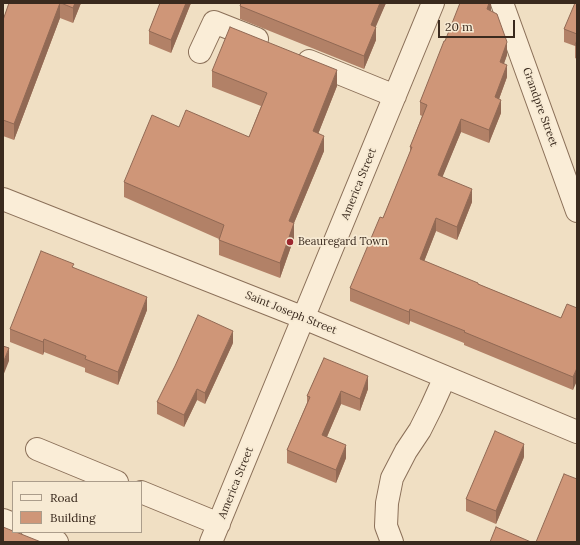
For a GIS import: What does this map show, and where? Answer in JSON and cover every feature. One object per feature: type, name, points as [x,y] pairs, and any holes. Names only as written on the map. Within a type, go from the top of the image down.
[{"type":"street","name":"America Street","points":[[215,533],[433,3]]},
{"type":"street","name":"Grandpre Street","points":[[502,3],[577,211]]},
{"type":"street","points":[[200,52],[214,22],[272,46]]},
{"type":"street","points":[[294,55],[395,96]]},
{"type":"street","name":"Saint Joseph Street","points":[[3,199],[304,318],[577,432]]},
{"type":"street","points":[[392,542],[386,526],[387,503],[392,478],[406,451],[420,430],[445,377]]},
{"type":"street","points":[[37,449],[115,481]]},
{"type":"street","points":[[142,493],[215,533]]},
{"type":"street","points":[[35,533],[57,542]]},
{"type":"building","points":[[9,3],[60,3],[14,124],[3,120],[3,20]]},
{"type":"building","points":[[61,3],[75,3],[73,8]]},
{"type":"building","points":[[160,3],[186,3],[171,40],[149,31]]},
{"type":"building","points":[[241,3],[380,3],[371,25],[376,27],[364,56],[240,6]]},
{"type":"building","points":[[460,3],[489,3],[487,9],[497,14],[507,42],[500,62],[507,65],[495,97],[501,100],[489,130],[461,119],[438,175],[472,189],[457,227],[436,218],[420,259],[561,318],[567,304],[577,308],[577,368],[573,377],[410,309],[409,312],[350,288],[380,217],[383,218],[412,147],[410,147],[427,105],[420,102]]},
{"type":"building","points":[[575,3],[577,3],[577,34],[564,29]]},
{"type":"building","points":[[230,27],[337,70],[313,131],[324,136],[289,221],[294,223],[280,263],[219,240],[224,225],[124,182],[152,115],[179,127],[186,110],[249,137],[267,93],[212,71]]},
{"type":"building","points":[[41,251],[74,264],[72,267],[147,297],[118,372],[85,359],[86,356],[44,339],[43,342],[10,329]]},
{"type":"building","points":[[198,315],[233,331],[205,393],[197,389],[184,415],[157,402]]},
{"type":"building","points":[[3,346],[9,348],[3,363]]},
{"type":"building","points":[[324,358],[368,376],[360,399],[341,391],[322,435],[346,445],[336,470],[287,450],[310,397],[307,396]]},
{"type":"building","points":[[495,431],[524,444],[496,511],[466,499]]},
{"type":"building","points":[[564,474],[577,479],[577,542],[536,542]]},
{"type":"building","points":[[3,527],[12,531],[12,533],[18,533],[41,542],[3,542]]},
{"type":"building","points":[[496,527],[531,542],[490,542]]},
{"type":"place","name":"Beauregard Town","points":[[290,242]]}]
